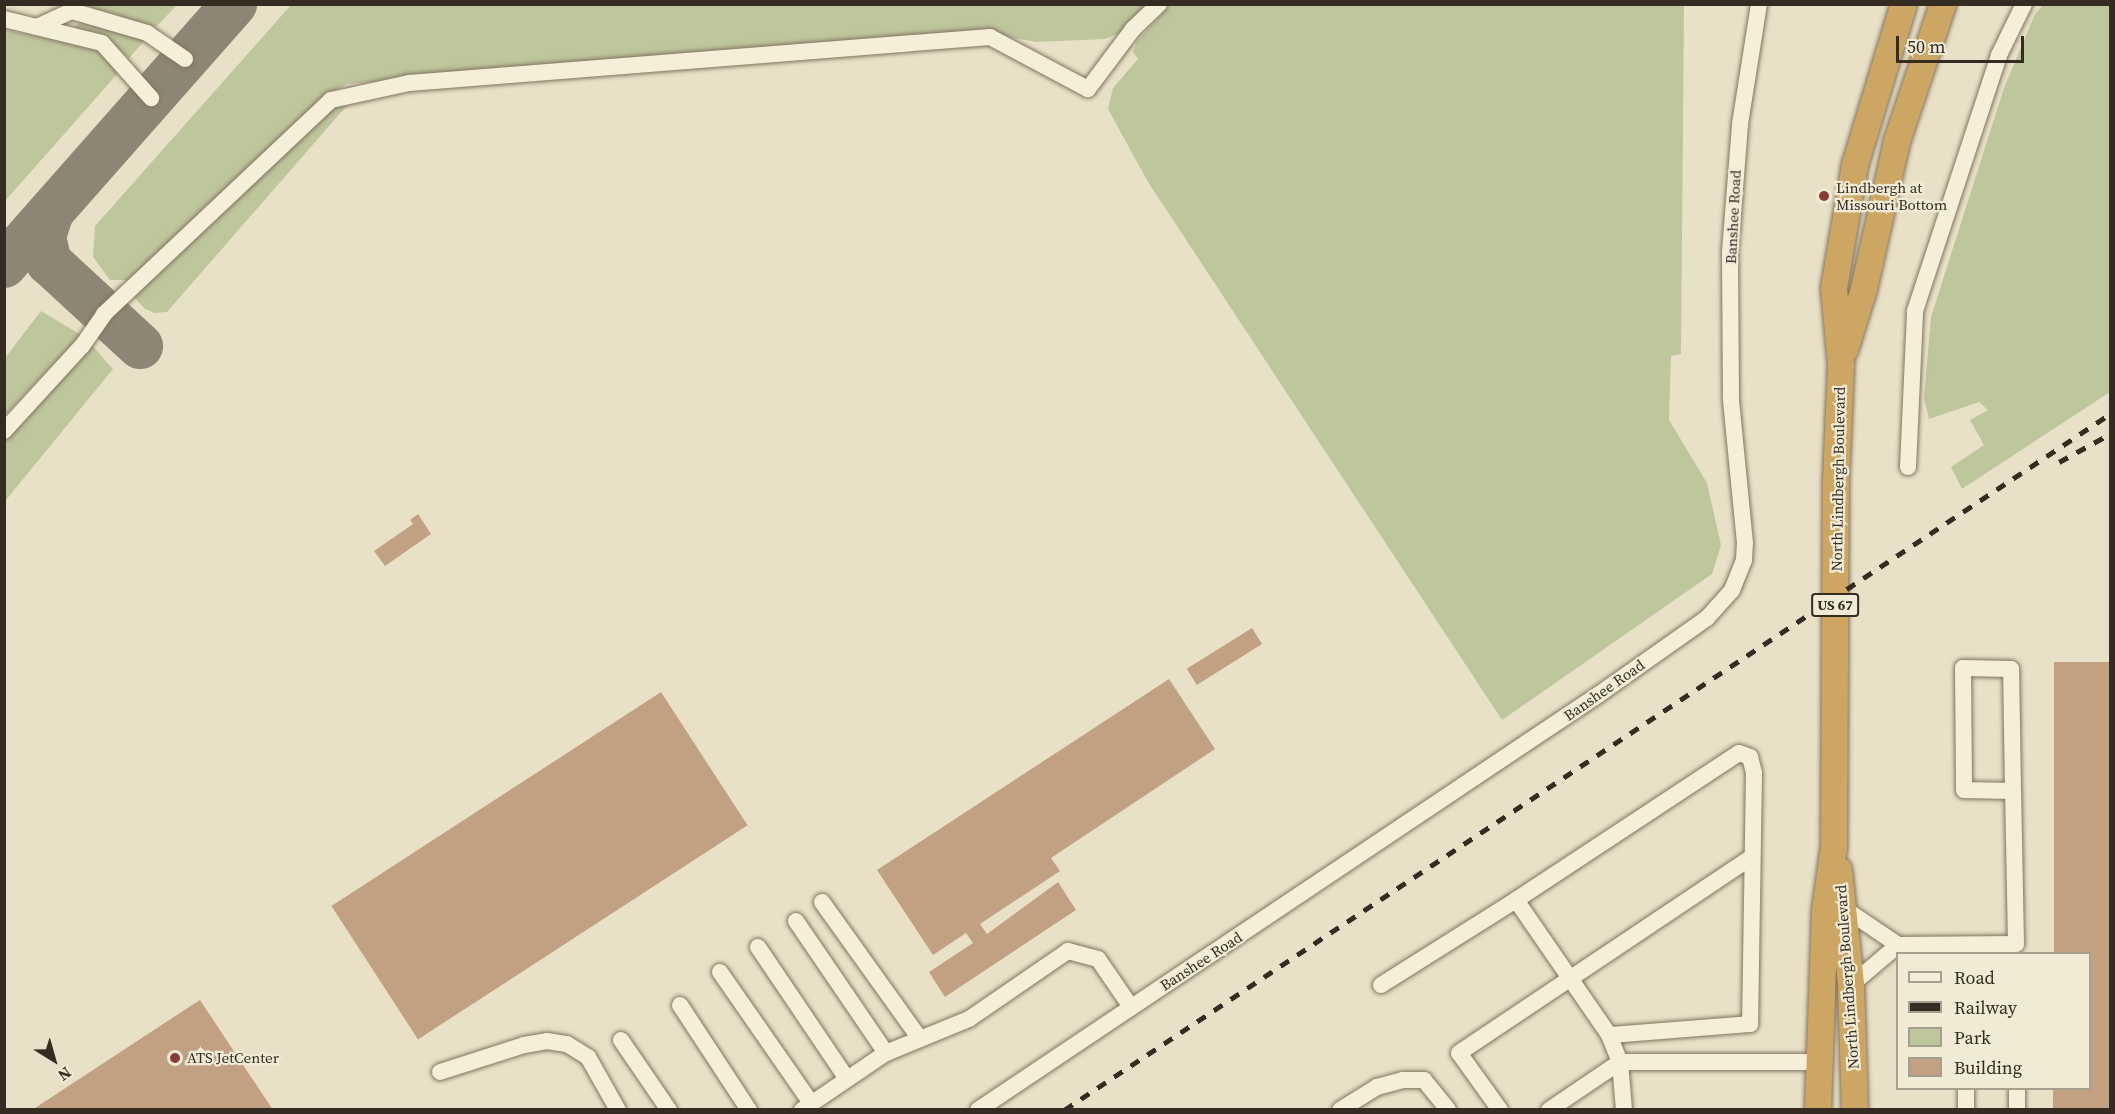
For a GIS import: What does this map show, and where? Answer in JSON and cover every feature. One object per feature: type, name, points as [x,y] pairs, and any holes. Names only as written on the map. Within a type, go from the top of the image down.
[{"type":"highway","name":"North Lindbergh Boulevard","points":[[1818,1110],[1825,911],[1834,846],[1836,480],[1841,365],[1834,288],[1842,226],[1866,119],[1904,4]]},
{"type":"highway","name":"North Lindbergh Boulevard","points":[[1841,365],[1864,289],[1898,141],[1943,4]]},
{"type":"highway","name":"North Lindbergh Boulevard","points":[[1834,846],[1845,909],[1851,986],[1855,1110]]},
{"type":"street","points":[[4,431],[82,346],[104,314],[331,100],[409,83],[990,37],[1088,89],[1133,28],[1159,4]]},
{"type":"street","name":"Banshee Road","points":[[978,1110],[1598,695],[1707,618],[1732,590],[1744,561],[1745,543],[1731,399],[1730,252],[1740,124],[1759,4]]},
{"type":"street","points":[[1908,467],[1915,312],[1999,55],[2024,4]]},
{"type":"street","points":[[37,27],[72,11],[147,33],[185,59]]},
{"type":"street","points":[[4,19],[102,43],[151,98]]},
{"type":"street","points":[[1845,909],[1898,945],[2016,949],[2011,669],[1963,668],[1964,790],[2013,791]]},
{"type":"street","points":[[1381,985],[1746,752],[1754,773],[1750,858],[1749,1024],[1609,1035]]},
{"type":"street","points":[[1500,1110],[1459,1053],[1750,858]]},
{"type":"street","points":[[1516,900],[1609,1035],[1620,1062],[1624,1110]]},
{"type":"street","points":[[822,903],[920,1040]]},
{"type":"street","points":[[796,921],[886,1053]]},
{"type":"street","points":[[1851,986],[1898,945]]},
{"type":"street","points":[[758,947],[848,1079]]},
{"type":"street","points":[[720,972],[806,1107],[886,1053],[969,1019],[1068,951],[1098,959],[1131,1007]]},
{"type":"street","points":[[680,1005],[749,1110]]},
{"type":"street","points":[[621,1040],[669,1110]]},
{"type":"street","points":[[440,1072],[524,1045],[547,1041],[567,1044],[588,1057],[618,1110]]},
{"type":"street","points":[[1549,1110],[1568,1103],[1620,1062],[1819,1062]]},
{"type":"street","points":[[1340,1110],[1377,1087],[1403,1080],[1424,1080],[1448,1110]]},
{"type":"street","points":[[1966,1090],[1966,1110]]},
{"type":"street","points":[[2017,1090],[2017,1110]]},
{"type":"green space","points":[[94,4],[177,5],[156,27],[92,8]]},
{"type":"green space","points":[[2044,4],[2110,5],[2110,392],[1962,489],[1951,467],[1984,445],[1970,420],[1988,410],[1979,402],[1929,419],[1924,398],[1931,317],[2004,88],[2035,14]]},
{"type":"green space","points":[[291,5],[1149,5],[1120,33],[1105,39],[1036,42],[1004,36],[955,35],[347,84],[327,95],[129,280],[110,280],[93,257],[95,226]]},
{"type":"green space","points":[[1170,5],[1684,5],[1681,354],[1671,356],[1669,420],[1707,483],[1721,545],[1712,574],[1502,720],[1148,182],[1108,109],[1113,88],[1138,59],[1133,52],[1137,41]]},
{"type":"green space","points":[[81,21],[146,39],[129,58],[104,35],[73,29]]},
{"type":"green space","points":[[5,30],[93,47],[108,55],[119,72],[5,201]]},
{"type":"green space","points":[[350,102],[167,312],[154,313],[144,308],[131,294],[334,107]]},
{"type":"green space","points":[[41,311],[81,335],[5,415],[5,358]]},
{"type":"green space","points":[[90,343],[113,369],[6,500],[5,440]]},
{"type":"building","points":[[418,514],[431,534],[385,566],[374,551],[413,524],[410,520]]},
{"type":"building","points":[[1252,628],[1262,644],[1197,685],[1187,669]]},
{"type":"building","points":[[2054,662],[2110,662],[2110,1110],[2053,1110],[2053,1090],[2091,1090],[2091,952],[2054,952]]},
{"type":"building","points":[[1169,679],[1215,749],[1051,858],[1060,871],[980,924],[987,934],[1058,882],[1076,910],[945,997],[929,972],[973,943],[966,933],[933,955],[877,870]]},
{"type":"building","points":[[661,692],[748,825],[418,1039],[331,906]]},
{"type":"building","name":"ATS JetCenter","points":[[200,1000],[273,1110],[32,1110],[189,1007]]},
{"type":"taxiway","points":[[4,265],[234,4]]},
{"type":"taxiway","points":[[51,212],[43,237],[49,262],[140,346]]},
{"type":"railway","points":[[1064,1110],[2110,414]]},
{"type":"railway","points":[[2059,462],[2110,434]]},
{"type":"place","name":"Lindbergh at Missouri Bottom","points":[[1824,196]]},
{"type":"place","name":"ATS JetCenter","points":[[175,1058]]}]
